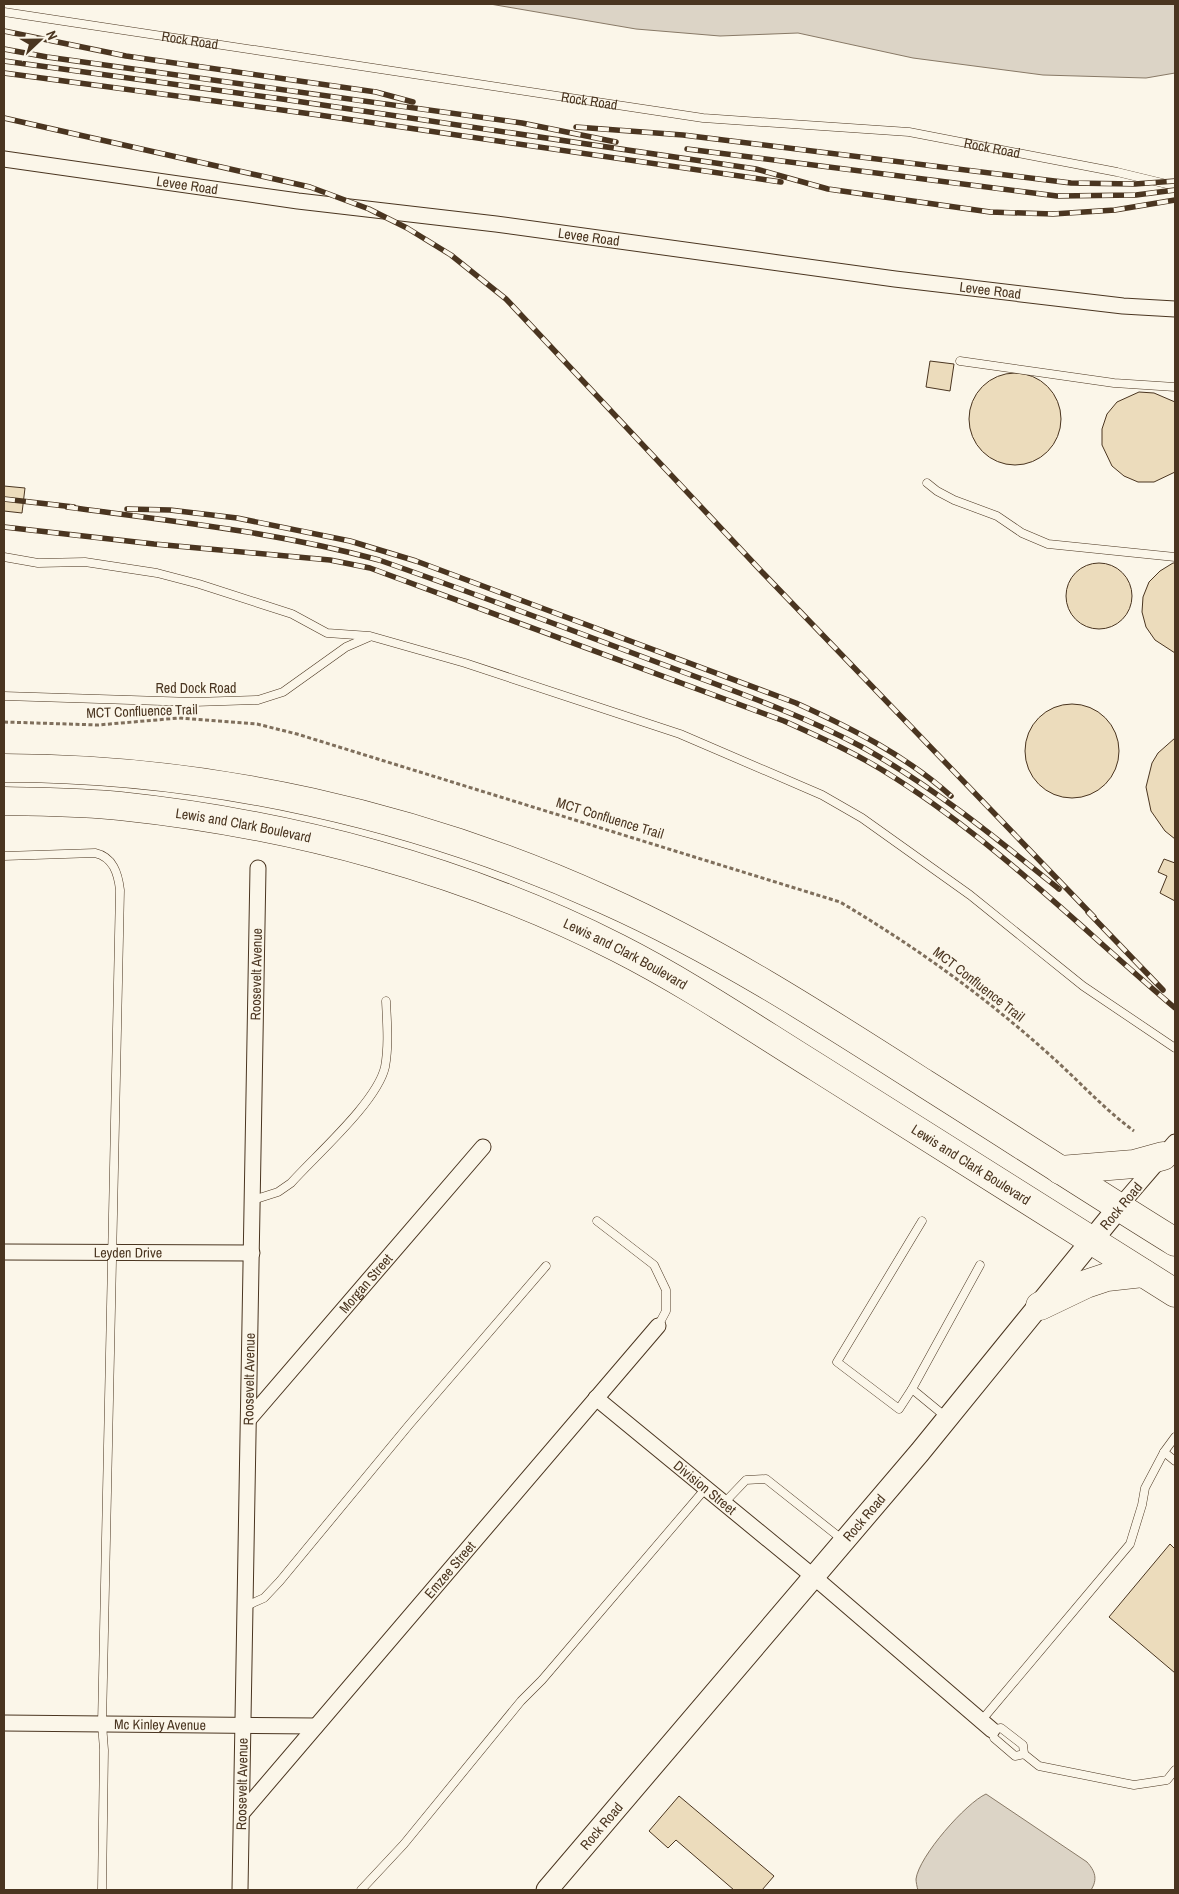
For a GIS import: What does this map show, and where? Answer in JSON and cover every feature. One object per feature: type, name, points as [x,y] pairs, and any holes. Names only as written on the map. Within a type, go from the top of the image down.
[{"type":"highway","points":[[4,768],[102,771],[177,779],[264,793],[402,826],[533,870],[605,900],[657,925],[766,984],[850,1034],[1119,1208],[1175,1242]]},
{"type":"highway","name":"Lewis and Clark Boulevard","points":[[4,802],[119,806],[198,816],[268,829],[337,845],[405,864],[488,892],[618,948],[719,1006],[1094,1240],[1175,1293]]},
{"type":"highway","points":[[1060,1170],[1134,1164],[1169,1149]]},
{"type":"highway","points":[[1040,1306],[1086,1284],[1107,1277],[1143,1273]]},
{"type":"main road","name":"Rock Road","points":[[547,1890],[845,1541],[1119,1208]]},
{"type":"street","name":"Levee Road","points":[[4,159],[895,279],[1123,306],[1175,309]]},
{"type":"street","name":"Roosevelt Avenue","points":[[240,1890],[258,868]]},
{"type":"street","name":"Morgan Street","points":[[249,1419],[483,1147]]},
{"type":"street","name":"Rock Road","points":[[1119,1208],[1169,1149]]},
{"type":"street","name":"Leyden Drive","points":[[4,1252],[252,1253]]},
{"type":"street","name":"Emzee Street","points":[[242,1814],[658,1326]]},
{"type":"street","name":"Division Street","points":[[596,1398],[814,1577],[986,1725]]},
{"type":"street","name":"Mc Kinley Avenue","points":[[4,1724],[316,1726]]},
{"type":"lane","name":"Rock Road","points":[[4,12],[703,118],[909,132],[1117,172],[1175,186]]},
{"type":"lane","points":[[960,361],[1114,383],[1175,387]]},
{"type":"lane","points":[[927,482],[936,491],[954,500],[997,516],[1022,533],[1048,544],[1175,557]]},
{"type":"lane","points":[[4,557],[38,563],[84,562],[158,573],[292,614],[328,633],[370,636],[465,663],[680,734],[822,795],[862,818],[962,889],[1083,986],[1175,1048]]},
{"type":"lane","name":"Red Dock Road","points":[[4,696],[194,702],[258,700],[283,692],[346,647],[370,636]]},
{"type":"lane","points":[[4,856],[95,853],[104,855],[109,860],[119,880],[113,1253],[102,1724],[104,1750],[102,1890]]},
{"type":"lane","points":[[253,1200],[278,1192],[290,1183],[372,1092],[384,1068],[388,1048],[386,1001]]},
{"type":"lane","points":[[597,1221],[654,1265],[666,1290],[666,1311],[658,1326]]},
{"type":"lane","points":[[922,1221],[837,1362],[900,1409],[980,1264]]},
{"type":"lane","points":[[246,1606],[264,1598],[280,1581],[409,1425],[546,1266]]},
{"type":"lane","points":[[912,1389],[948,1418]]},
{"type":"lane","points":[[986,1725],[1130,1544],[1142,1505],[1145,1488],[1164,1452],[1175,1437]]},
{"type":"lane","points":[[1164,1452],[1175,1462]]},
{"type":"lane","points":[[724,1503],[746,1480],[766,1479],[845,1541]]},
{"type":"lane","points":[[361,1890],[404,1844],[521,1701],[542,1680],[706,1488]]},
{"type":"lane","points":[[986,1725],[1001,1728],[1010,1734],[1023,1745],[1024,1754],[1039,1766],[1134,1785],[1167,1780],[1175,1770]]},
{"type":"lane","points":[[986,1725],[994,1738],[1015,1756],[1024,1754]]},
{"type":"path","name":"MCT Confluence Trail","points":[[4,722],[98,725],[179,718],[257,724],[297,734],[744,870],[840,902],[889,931],[966,985],[1052,1057],[1107,1112],[1134,1131]]},
{"type":"shaded area","points":[[490,4],[1175,4],[1175,73],[1146,78],[1043,75],[913,58],[798,33],[720,36],[636,29]]},
{"type":"shaded area","points":[[986,1794],[1087,1862],[1095,1875],[1091,1890],[918,1890],[916,1879],[919,1869],[934,1844],[967,1808]]},
{"type":"building","points":[[930,361],[954,364],[950,391],[926,387]]},
{"type":"building","points":[[1015,373],[1032,377],[1047,387],[1057,402],[1061,419],[1057,436],[1047,451],[1032,461],[1015,465],[998,461],[983,451],[973,436],[969,419],[973,402],[983,387],[998,377]]},
{"type":"building","points":[[1139,392],[1154,393],[1175,402],[1175,472],[1154,482],[1138,482],[1124,476],[1112,466],[1102,445],[1102,429],[1107,414],[1117,402]]},
{"type":"building","points":[[4,486],[25,488],[22,513],[4,511]]},
{"type":"building","points":[[1105,563],[1123,572],[1130,583],[1132,596],[1130,609],[1123,620],[1112,627],[1093,629],[1075,620],[1068,609],[1066,590],[1075,572],[1086,565]]},
{"type":"building","points":[[1175,563],[1175,653],[1155,640],[1146,627],[1142,612],[1143,597],[1149,582],[1160,571]]},
{"type":"building","points":[[1072,704],[1090,708],[1105,718],[1115,733],[1119,751],[1115,769],[1105,784],[1090,794],[1072,798],[1054,794],[1039,784],[1029,769],[1025,751],[1029,733],[1039,718],[1054,708]]},
{"type":"building","points":[[1175,738],[1175,839],[1165,831],[1151,811],[1146,787],[1152,763],[1158,753]]},
{"type":"building","points":[[1164,859],[1175,863],[1175,901],[1160,893],[1167,876],[1158,872]]},
{"type":"building","points":[[1170,1544],[1175,1549],[1175,1673],[1109,1617]]},
{"type":"building","points":[[679,1796],[774,1876],[762,1890],[734,1890],[676,1840],[668,1848],[649,1831]]},
{"type":"railway","points":[[4,31],[126,56],[376,92],[413,102]]},
{"type":"railway","points":[[4,49],[47,57],[522,123],[616,142]]},
{"type":"railway","points":[[4,61],[282,99],[756,169],[828,189],[990,212],[1053,214],[1115,210],[1175,200]]},
{"type":"railway","points":[[4,73],[319,115],[781,182]]},
{"type":"railway","points":[[4,118],[310,187],[369,209],[407,228],[451,255],[506,299],[763,573],[1094,917]]},
{"type":"railway","points":[[576,127],[683,135],[1071,183],[1135,184],[1175,181]]},
{"type":"railway","points":[[687,149],[1057,196],[1136,195],[1175,190]]},
{"type":"railway","points":[[4,499],[74,507]]},
{"type":"railway","points":[[67,507],[263,535],[340,550],[379,560],[737,692],[839,735],[890,763],[964,814],[1059,889]]},
{"type":"railway","points":[[127,509],[170,510],[237,518],[350,541],[416,561],[796,703],[837,722],[896,755],[951,796]]},
{"type":"railway","points":[[4,527],[154,544],[330,560],[370,568],[784,721],[827,740],[868,762],[933,803],[1039,888],[1175,1008]]},
{"type":"railway","points":[[1088,912],[1163,990]]}]
